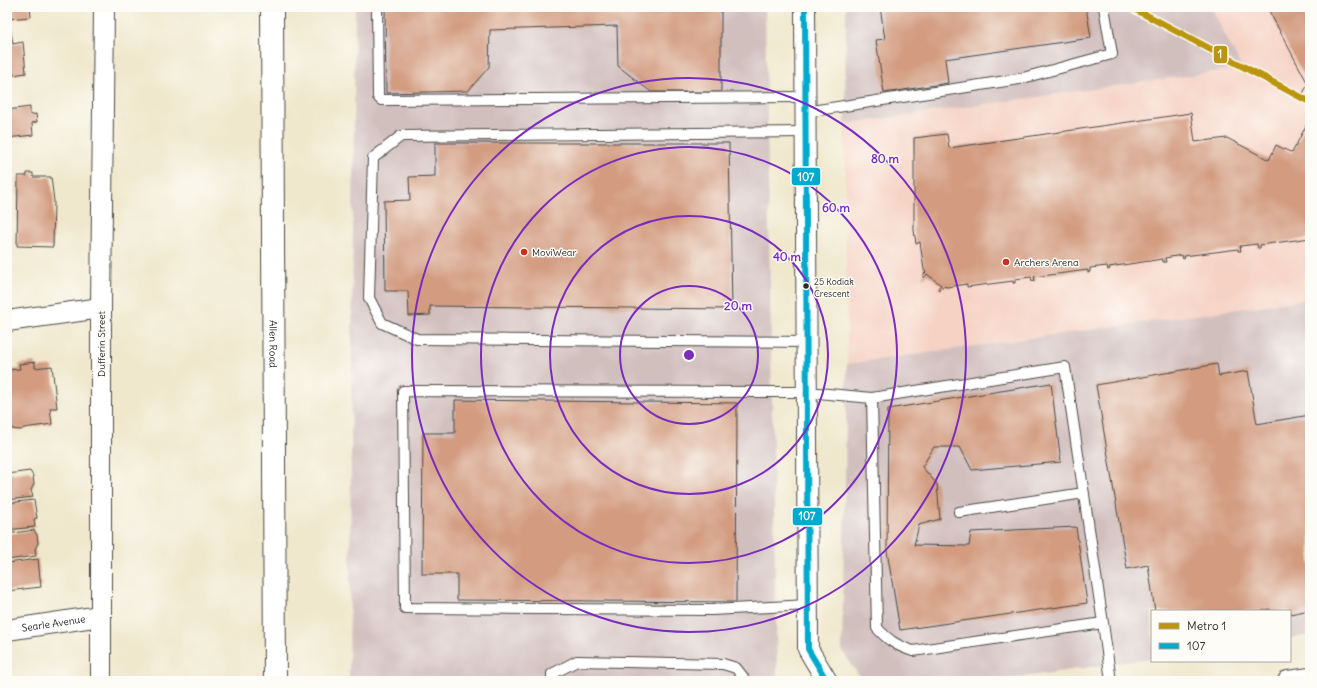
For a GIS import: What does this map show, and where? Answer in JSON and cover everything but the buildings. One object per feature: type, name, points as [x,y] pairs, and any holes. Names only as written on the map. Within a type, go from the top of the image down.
[{"type":"main road","name":"Allen Road","points":[[272,7],[275,681]]},
{"type":"street","name":"Dufferin Street","points":[[101,681],[101,308],[104,7]]},
{"type":"street","points":[[805,7],[808,649],[827,681]]},
{"type":"street","points":[[7,321],[101,308]]},
{"type":"street","name":"Searle Avenue","points":[[7,630],[100,616]]},
{"type":"street","points":[[1288,681],[1310,678]]},
{"type":"lane","points":[[376,7],[378,98],[381,100],[805,104],[1019,79],[1112,54],[1104,7]]},
{"type":"lane","points":[[805,132],[401,136],[373,158],[369,298],[382,323],[417,339],[807,342]]},
{"type":"lane","points":[[808,605],[712,610],[405,608],[403,391],[807,392],[872,398],[1065,367],[1111,681]]},
{"type":"lane","points":[[872,398],[877,628],[886,638],[898,647],[913,651],[1103,623]]},
{"type":"lane","points":[[959,512],[1084,493]]},
{"type":"lane","points":[[552,681],[552,674],[577,661],[723,664],[736,668],[743,677],[743,681]]},
{"type":"shaded area","points":[[355,7],[765,7],[777,681],[349,681]]},
{"type":"shaded area","points":[[846,7],[1211,7],[1242,68],[845,124]]},
{"type":"shaded area","points":[[1211,7],[1310,7],[1310,299],[847,364],[845,124],[1242,68]]},
{"type":"shaded area","points":[[1310,299],[1310,635],[1291,638],[1291,610],[1151,610],[1151,658],[997,681],[867,681],[859,676],[842,650],[847,364]]},
{"type":"metro line","name":"1","points":[[1131,7],[1310,102]]},
{"type":"transit line","name":"107","points":[[805,7],[808,649],[827,681]]},
{"type":"place","name":"MoviWear","points":[[524,252]]},
{"type":"place","name":"Archers Arena","points":[[1006,262]]},
{"type":"place","name":"25 Kodiak Crescent","points":[[806,286]]}]
